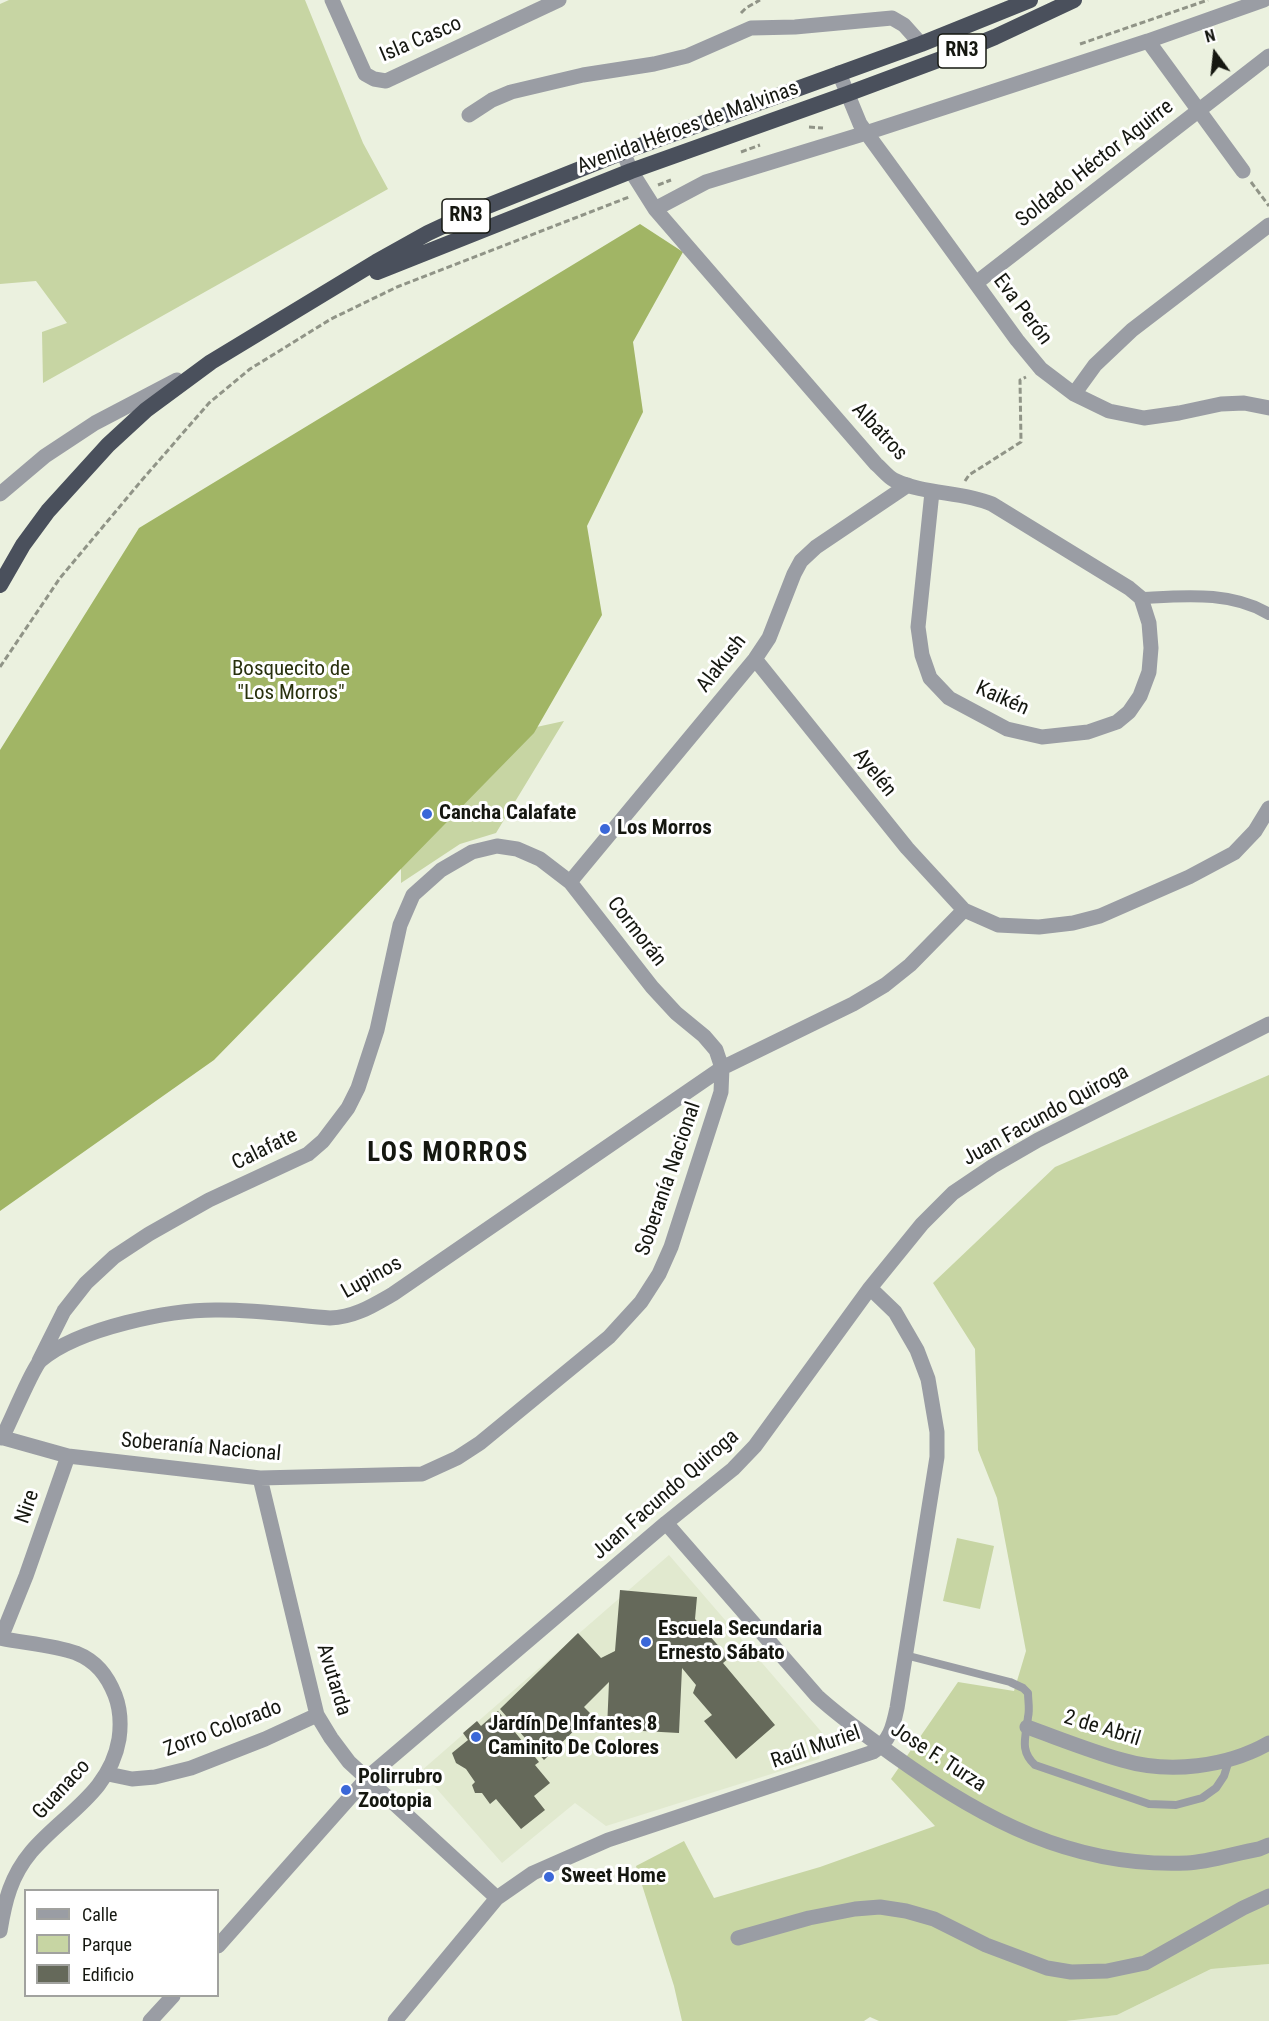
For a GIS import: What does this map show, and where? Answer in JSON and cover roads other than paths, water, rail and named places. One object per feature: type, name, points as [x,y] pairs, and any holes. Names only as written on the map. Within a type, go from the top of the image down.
[{"type":"highway","name":"Avenida Héroes de Malvinas","points":[[0,585],[23,545],[84,470],[146,411],[211,362],[376,262],[428,233],[475,211],[623,152],[921,44],[1030,0]]},
{"type":"highway","name":"Avenida Héroes de Malvinas","points":[[318,298],[436,247],[631,171],[847,94],[995,37],[1074,0]]},
{"type":"street","name":"Isla Casco","points":[[332,0],[365,74],[374,79],[386,81],[559,0]]},
{"type":"street","points":[[655,209],[706,182],[866,133],[1264,0]]},
{"type":"street","points":[[469,115],[492,100],[511,92],[583,75],[654,64],[687,56],[751,28],[795,27],[892,18],[904,25],[921,44]]},
{"type":"street","points":[[1148,40],[1243,171]]},
{"type":"street","name":"Soldado Héctor Aguirre","points":[[976,283],[1269,56]]},
{"type":"street","name":"Eva Perón","points":[[839,73],[866,133],[1017,340],[1041,369],[1074,394],[1109,411],[1144,418],[1221,404],[1244,403],[1269,408]]},
{"type":"street","name":"Albatros","points":[[623,152],[631,171],[655,209],[876,464],[892,479],[932,492],[956,493],[992,504],[1129,588],[1141,598]]},
{"type":"street","points":[[1074,394],[1095,365],[1132,330],[1269,225]]},
{"type":"street","points":[[0,494],[45,456],[95,423],[211,362]]},
{"type":"street","name":"Alakush","points":[[570,882],[755,659],[778,620],[794,574],[801,561],[816,547],[908,484]]},
{"type":"street","name":"Kaikén","points":[[932,492],[918,627],[922,655],[930,678],[949,698],[1007,729],[1042,737],[1088,732],[1117,722],[1129,712],[1140,696],[1149,672],[1151,648],[1149,623],[1141,598]]},
{"type":"street","points":[[1141,598],[1193,596],[1233,600],[1269,614]]},
{"type":"street","name":"Ayelén","points":[[755,659],[907,848],[964,910]]},
{"type":"street","points":[[722,1068],[853,1004],[885,984],[910,965],[964,910],[998,925],[1039,927],[1072,923],[1100,916],[1189,877],[1234,853],[1256,831],[1269,808]]},
{"type":"street","name":"Cormorán","points":[[497,846],[517,849],[540,858],[570,882],[652,987],[716,1050],[722,1068]]},
{"type":"street","name":"Calafate","points":[[39,1361],[64,1311],[87,1283],[114,1257],[209,1200],[308,1154],[323,1141],[348,1108],[358,1088],[377,1030],[400,924],[413,895],[441,870],[472,852],[497,846]]},
{"type":"street","name":"Juan Facundo Quiroga","points":[[219,1945],[368,1777],[726,1474],[755,1446],[870,1288],[928,1217],[953,1193],[1038,1140],[1269,1023]]},
{"type":"street","name":"Lupinos","points":[[39,1361],[91,1333],[124,1323],[181,1313],[219,1310],[330,1318],[347,1317],[393,1294],[722,1068]]},
{"type":"street","name":"Soberanía Nacional","points":[[1,1438],[68,1456],[260,1478],[422,1474],[457,1458],[480,1443],[609,1337],[640,1302],[660,1274],[671,1247],[721,1092],[722,1068]]},
{"type":"street","name":"Raúl Muriel","points":[[397,2020],[497,1898],[533,1873],[608,1840],[873,1752],[892,1733],[937,1457],[937,1432],[928,1379],[916,1350],[895,1312],[870,1288]]},
{"type":"street","points":[[1,1438],[39,1361]]},
{"type":"street","name":"Nire","points":[[1,1638],[26,1576],[68,1456]]},
{"type":"street","name":"Avutarda","points":[[260,1478],[317,1715],[349,1762],[368,1777],[497,1898]]},
{"type":"street","name":"Jose F. Turza","points":[[666,1523],[817,1696],[839,1717],[931,1782],[1005,1825],[1037,1839],[1086,1854],[1141,1862],[1189,1863],[1269,1845]]},
{"type":"street","name":"Guanaco","points":[[0,1931],[10,1883],[32,1852],[76,1810],[108,1774],[117,1750],[121,1728],[117,1701],[109,1680],[99,1666],[76,1654],[1,1638]]},
{"type":"street","name":"Zorro Colorado","points":[[108,1774],[132,1779],[155,1777],[190,1768],[265,1739],[317,1715]]},
{"type":"street","name":"2 de Abril","points":[[1027,1727],[1124,1761],[1185,1768],[1229,1760],[1249,1754],[1269,1743]]},
{"type":"street","points":[[738,1938],[809,1918],[880,1906],[934,1919],[986,1945],[1047,1968],[1071,1972],[1107,1971],[1145,1963],[1243,1908],[1269,1896]]},
{"type":"street","points":[[150,2021],[171,1997]]},
{"type":"lane","points":[[905,1655],[1010,1682],[1023,1688],[1028,1693],[1029,1713],[1024,1746],[1027,1758],[1035,1765],[1149,1804],[1176,1805],[1202,1798],[1216,1788],[1224,1776],[1229,1760]]},
{"type":"place","name":"Cancha Calafate","points":[[427,814]]},
{"type":"place","name":"Los Morros","points":[[605,829]]},
{"type":"place","name":"Escuela Secundaria Ernesto Sábato","points":[[646,1642]]},
{"type":"place","name":"Jardín De Infantes 8 Caminito De Colores","points":[[476,1737]]},
{"type":"place","name":"Polirrubro Zootopia","points":[[346,1790]]},
{"type":"place","name":"Sweet Home","points":[[549,1877]]},
{"type":"district","name":"LOS MORROS","points":[[448,1154]]},
{"type":"park label","name":"Bosquecito de \"Los Morros\"","points":[[291,682]]}]
